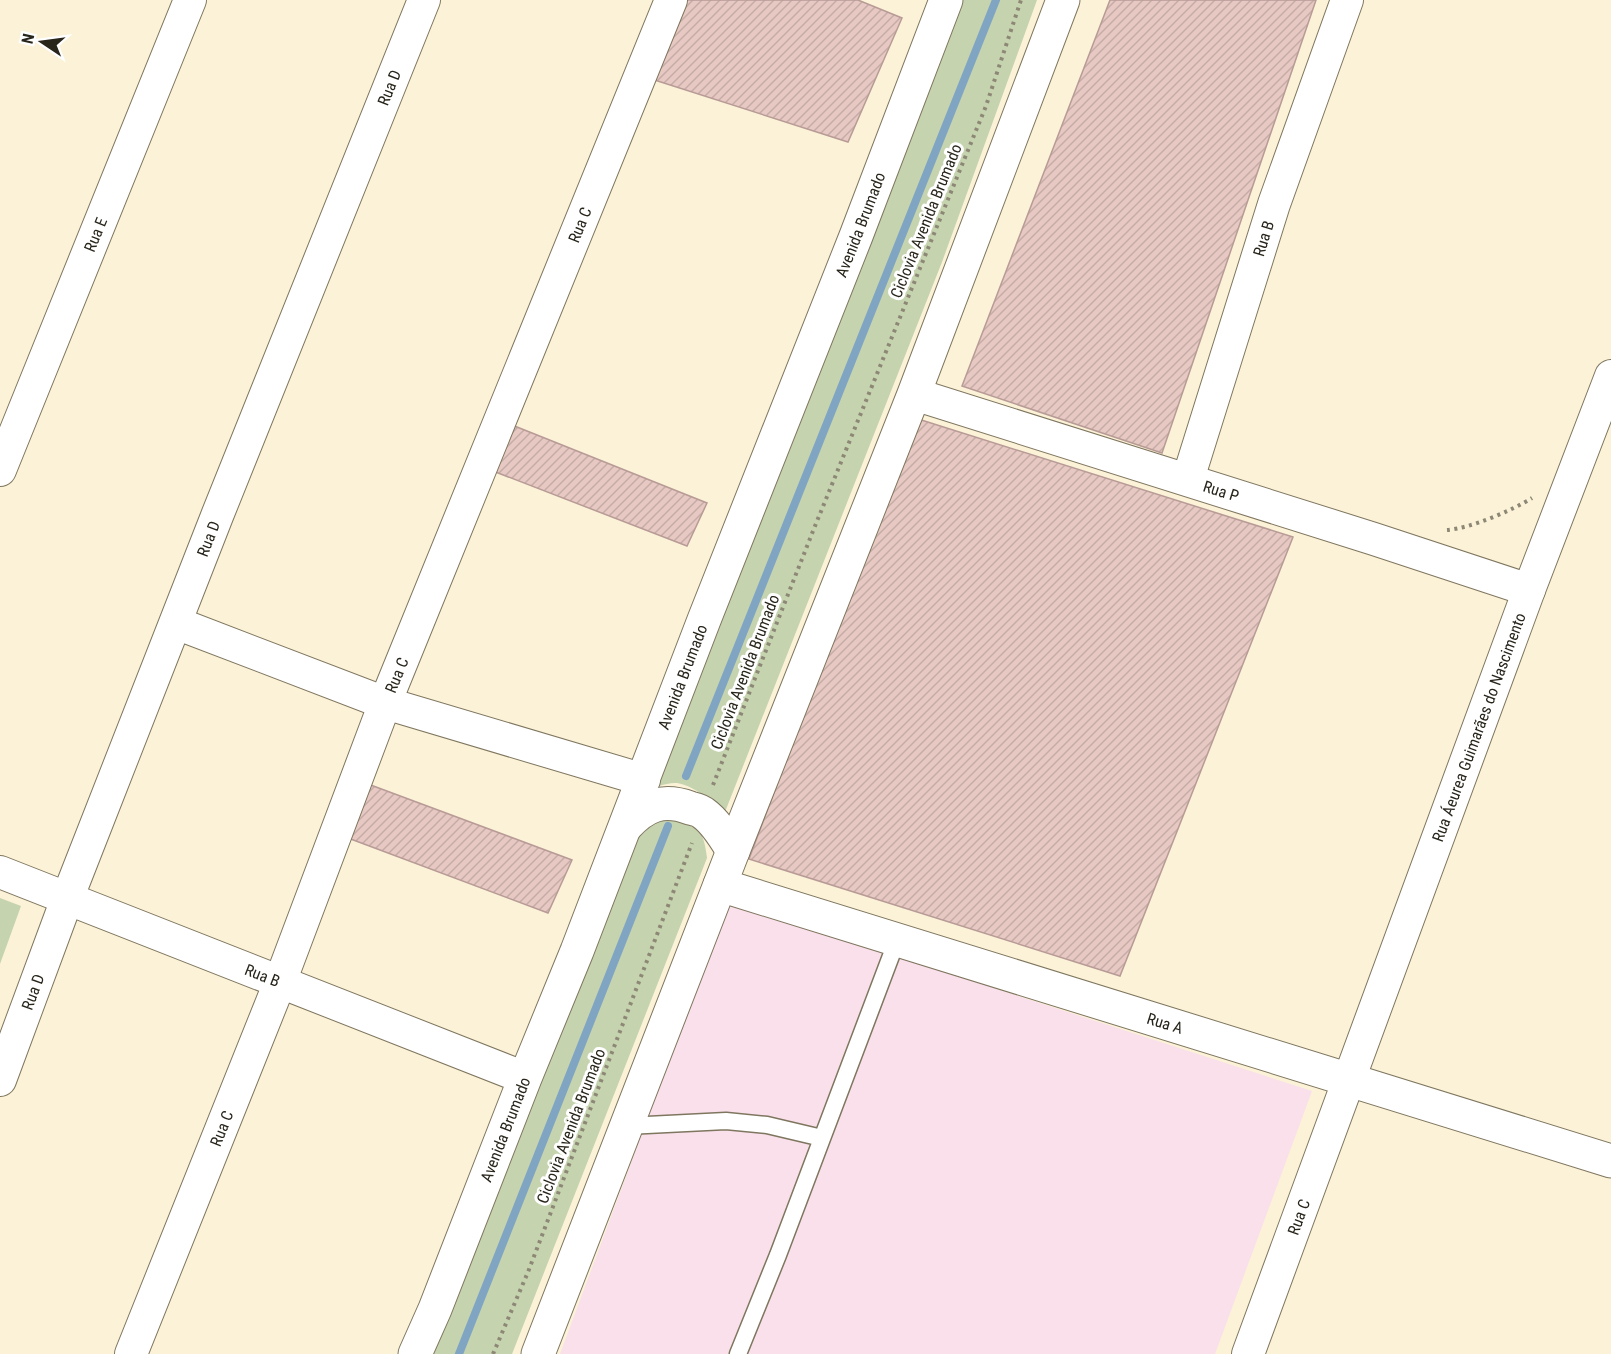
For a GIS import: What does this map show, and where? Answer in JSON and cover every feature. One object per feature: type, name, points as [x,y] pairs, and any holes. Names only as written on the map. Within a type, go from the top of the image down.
[{"type":"main road","name":"Avenida Brumado","points":[[415,1354],[435,1309],[626,826],[946,0]]},
{"type":"main road","points":[[538,1354],[733,851],[914,394],[1063,0]]},
{"type":"main road","points":[[626,826],[650,806],[682,805],[703,812],[733,851]]},
{"type":"main road","name":"Rua A","points":[[720,885],[1611,1161]]},
{"type":"street","name":"Rua E","points":[[0,470],[190,0]]},
{"type":"street","name":"Rua D","points":[[0,1080],[67,898],[424,0]]},
{"type":"street","name":"Rua C","points":[[131,1354],[279,982],[386,703],[670,0]]},
{"type":"street","name":"Rua B","points":[[1188,479],[1274,204],[1347,0]]},
{"type":"street","name":"Rua Áeurea Guimarães do Nascimento","points":[[1349,1080],[1529,590],[1611,376]]},
{"type":"street","name":"Rua P","points":[[914,394],[1188,479],[1529,590]]},
{"type":"street","points":[[176,623],[386,703],[644,780]]},
{"type":"street","name":"Rua B","points":[[0,872],[525,1078]]},
{"type":"street","name":"Rua C","points":[[1248,1354],[1349,1080]]},
{"type":"lane","points":[[738,1354],[897,940]]},
{"type":"lane","points":[[627,1126],[726,1120],[766,1125],[822,1138]]},
{"type":"path","name":"Ciclovia Avenida Brumado","points":[[493,1354],[528,1272],[813,531],[986,106],[1021,0]]},
{"type":"path","points":[[1437,531],[1458,529],[1522,504],[1536,495]]},
{"type":"shaded area","points":[[728,902],[1312,1091],[1215,1354],[560,1354]]},
{"type":"green space","points":[[956,0],[1037,0],[942,262],[723,817],[703,795],[691,787],[669,783],[645,791]]},
{"type":"green space","points":[[660,813],[680,818],[694,825],[702,836],[707,858],[512,1354],[425,1354],[626,836]]},
{"type":"green space","points":[[0,898],[21,906],[0,964]]},
{"type":"building","points":[[675,0],[858,0],[902,18],[848,142],[642,76]]},
{"type":"building","points":[[1110,0],[1316,0],[1162,453],[962,386]]},
{"type":"building","points":[[915,418],[1293,537],[1120,976],[749,859]]},
{"type":"building","points":[[512,425],[707,503],[687,546],[493,471]]},
{"type":"building","points":[[368,784],[572,860],[548,913],[348,838]]},
{"type":"waterway","points":[[686,776],[996,0]]},
{"type":"waterway","points":[[459,1354],[668,826]]}]
